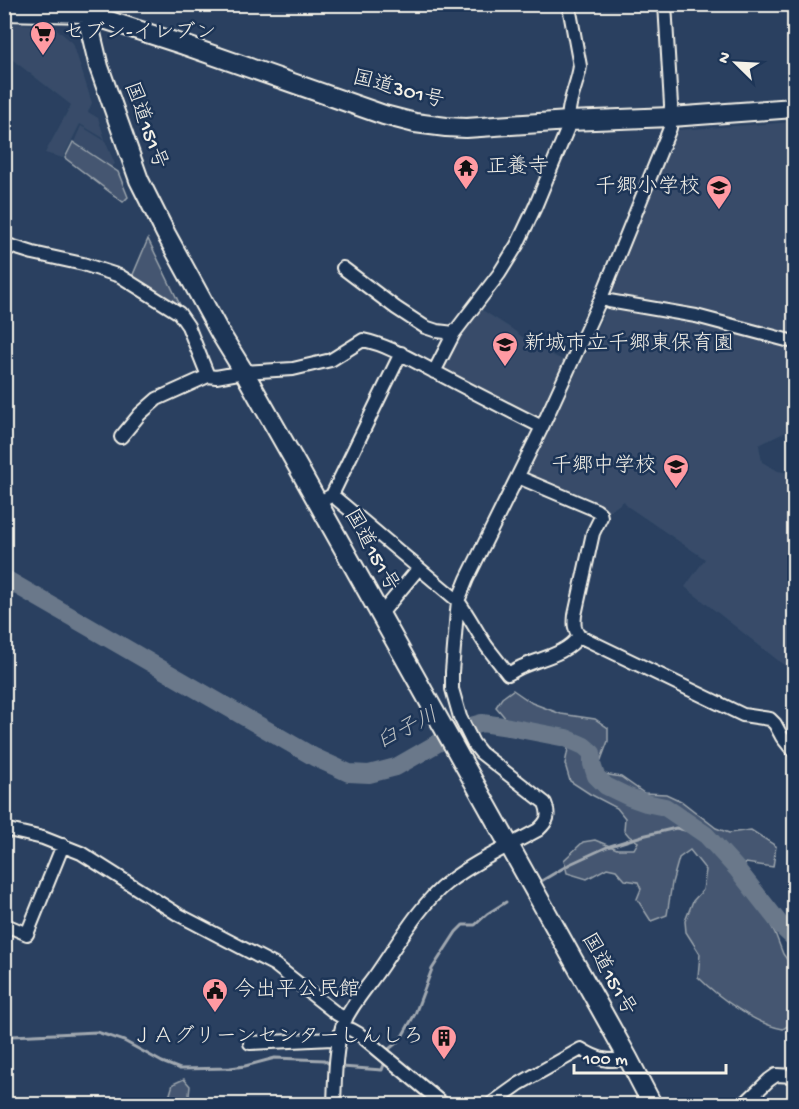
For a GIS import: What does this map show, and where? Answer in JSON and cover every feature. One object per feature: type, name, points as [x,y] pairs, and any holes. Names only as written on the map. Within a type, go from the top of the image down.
[{"type":"highway","name":"国道301号","points":[[4,11],[84,9],[384,115],[415,123],[446,127],[466,128],[569,120],[671,117],[795,108]]},
{"type":"highway","name":"国道151号","points":[[84,9],[99,67],[139,180],[166,234],[220,333],[325,500],[380,615],[652,1104]]},
{"type":"street","points":[[434,372],[454,333],[499,274],[517,245],[567,130],[569,111],[580,66],[570,4]]},
{"type":"street","points":[[334,1104],[339,1041],[344,1023],[420,912],[445,884],[538,830],[546,823],[549,812],[545,803],[481,753],[473,743],[460,717],[452,689],[458,601],[601,298],[670,128],[671,105],[665,4]]},
{"type":"street","points":[[4,244],[120,276],[179,313],[188,326],[208,376]]},
{"type":"street","points":[[343,268],[396,308],[426,327],[454,333]]},
{"type":"street","points":[[601,298],[609,302],[696,316],[795,342]]},
{"type":"street","points":[[121,437],[140,414],[157,399],[208,376],[293,369],[331,360],[363,340],[401,353],[542,427]]},
{"type":"street","points":[[401,353],[325,500],[418,568],[458,601],[487,647],[508,674],[565,649],[579,636]]},
{"type":"street","points":[[518,477],[600,513],[601,517],[593,533],[575,615],[575,631],[579,636],[743,715],[770,719],[795,751]]},
{"type":"street","points":[[380,615],[418,568]]},
{"type":"street","points":[[4,829],[43,838],[81,853],[179,915],[275,965],[443,1104]]},
{"type":"street","points":[[4,927],[6,924],[27,934],[63,845]]},
{"type":"street","points":[[250,1043],[332,1039],[339,1041]]},
{"type":"street","points":[[491,1104],[519,1084],[581,1049],[595,1058],[628,1058]]},
{"type":"street","points":[[744,1104],[776,1075],[795,1076]]},
{"type":"shaded area","points":[[8,23],[53,26],[73,43],[92,103],[88,112],[98,118],[105,139],[80,124],[63,158],[45,153],[71,105],[5,54],[5,26]]},
{"type":"shaded area","name":"千郷小学校","points":[[794,122],[794,339],[679,307],[613,298],[610,292],[677,130]]},
{"type":"shaded area","points":[[81,126],[105,141],[115,164],[111,167],[74,142]]},
{"type":"shaded area","points":[[73,142],[118,172],[128,197],[123,202],[65,158]]},
{"type":"shaded area","points":[[148,239],[182,309],[132,277]]},
{"type":"shaded area","name":"新城市立千郷東保育園","points":[[479,308],[534,346],[567,362],[540,420],[446,373],[444,362],[459,333]]},
{"type":"shaded area","name":"千郷中学校","points":[[607,308],[674,314],[794,346],[794,425],[786,432],[759,445],[762,462],[778,471],[794,474],[794,673],[685,587],[705,559],[627,506],[624,501],[609,512],[530,480],[527,475]]},
{"type":"shaded area","points":[[513,690],[532,703],[561,714],[595,719],[608,728],[608,741],[599,765],[604,774],[621,777],[644,793],[666,794],[681,801],[716,828],[729,833],[751,830],[776,846],[773,867],[746,863],[739,876],[757,900],[775,933],[783,954],[794,969],[791,992],[794,997],[794,1022],[783,1029],[761,1022],[726,1001],[698,977],[700,954],[686,932],[685,921],[693,901],[703,890],[706,870],[690,850],[679,858],[667,915],[651,921],[637,899],[641,889],[638,882],[625,880],[616,870],[607,868],[587,879],[567,873],[564,860],[583,842],[595,840],[617,849],[634,849],[638,842],[624,830],[625,818],[617,808],[570,781],[565,764],[568,749],[564,733],[507,720],[496,707],[502,698]]},
{"type":"shaded area","points":[[184,1079],[190,1086],[188,1104],[167,1104],[173,1084]]},
{"type":"waterway","name":"臼子川","points":[[4,578],[314,757],[349,773],[369,774],[396,767],[464,728],[482,723],[566,738],[584,746],[592,753],[592,764],[596,776],[606,786],[629,797],[665,807],[706,835],[794,938]]},
{"type":"waterway","points":[[538,883],[570,864],[607,847],[642,836],[676,828],[706,835]]},
{"type":"waterway","points":[[389,1049],[400,1040],[415,1014],[432,969],[456,932],[463,925],[475,925],[506,902]]},
{"type":"waterway","points":[[4,1035],[97,1032],[124,1041],[180,1069],[230,1068],[275,1058],[324,1060],[332,1066]]},
{"type":"waterway","points":[[342,1067],[382,1070],[385,1062]]},
{"type":"place","name":"セブン-イレブン","points":[[43,57]]},
{"type":"place","name":"正養寺","points":[[466,191]]},
{"type":"place","name":"千郷小学校","points":[[719,211]]},
{"type":"place","name":"新城市立千郷東保育園","points":[[505,368]]},
{"type":"place","name":"千郷中学校","points":[[676,490]]},
{"type":"place","name":"今出平公民館","points":[[215,1014]]},
{"type":"place","name":"ＪＡグリーンセンターしんしろ","points":[[444,1061]]}]
